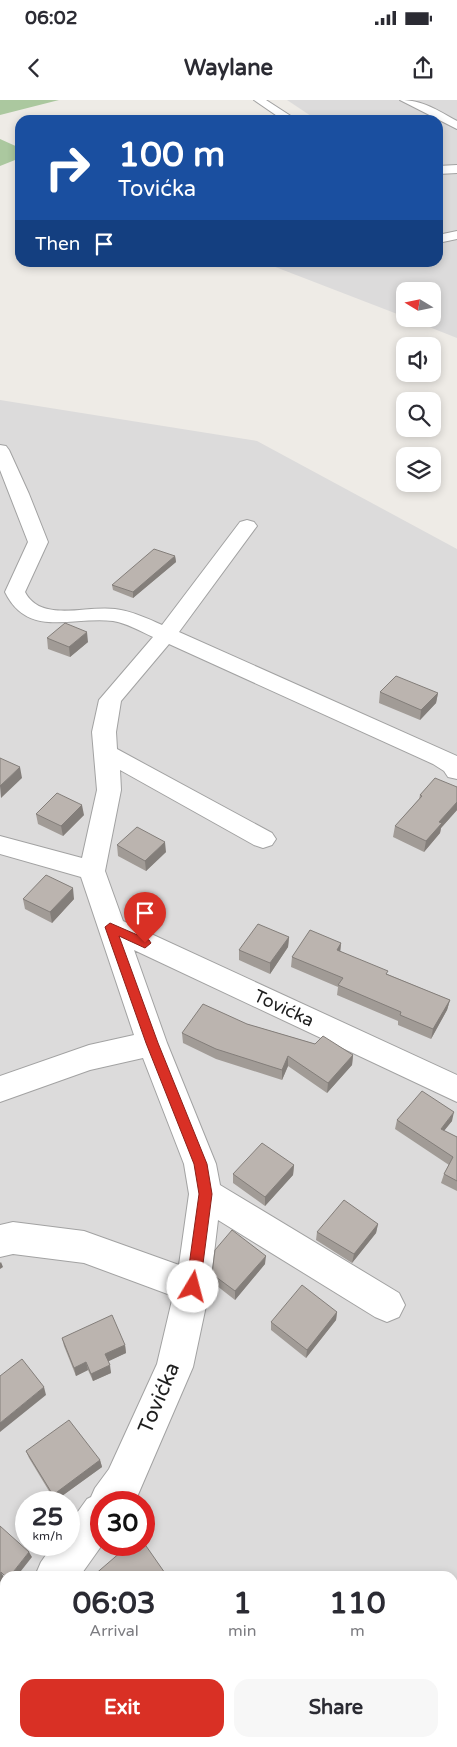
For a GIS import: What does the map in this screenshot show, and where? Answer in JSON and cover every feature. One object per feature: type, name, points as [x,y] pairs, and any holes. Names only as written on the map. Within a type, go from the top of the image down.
[{"type":"street","points":[[258,100],[283,115]]},
{"type":"street","points":[[405,100],[437,115]]},
{"type":"street","points":[[443,118],[457,126]]},
{"type":"street","points":[[443,170],[457,169]]},
{"type":"street","points":[[443,238],[457,235]]},
{"type":"street","points":[[0,450],[20,494],[38,542],[15,592],[21,606],[33,612],[50,615],[113,615],[135,621],[442,758],[457,771]]},
{"type":"street","name":"Tovićka","points":[[117,1491],[123,1483],[175,1367],[193,1287],[205,1194],[200,1164],[152,1043],[92,871],[109,790],[104,732],[110,700],[165,636],[247,526]]},
{"type":"street","points":[[105,752],[263,839]]},
{"type":"street","points":[[0,844],[92,871]]},
{"type":"street","name":"Tovićka","points":[[110,927],[457,1089]]},
{"type":"street","points":[[0,1089],[89,1058],[152,1043]]},
{"type":"street","points":[[205,1194],[387,1305]]},
{"type":"street","points":[[0,1242],[13,1238],[84,1248],[146,1268],[193,1287]]},
{"type":"street","points":[[59,1571],[90,1528]]},
{"type":"shaded area","points":[[287,100],[457,100],[457,338],[432,328],[441,328],[441,282],[396,282],[396,314],[275,267],[443,267],[443,115],[310,115]]},
{"type":"shaded area","points":[[0,400],[257,441],[457,549],[457,1571],[0,1571]]},
{"type":"green space","points":[[0,100],[59,100],[0,115]]},
{"type":"green space","points":[[0,139],[15,146],[15,160],[0,166]]},
{"type":"building","points":[[154,549],[175,556],[133,592],[112,585]]},
{"type":"building","points":[[65,623],[87,632],[69,647],[47,638]]},
{"type":"building","points":[[396,676],[438,693],[421,710],[380,692]]},
{"type":"building","points":[[0,758],[20,767],[0,786]]},
{"type":"building","points":[[435,778],[457,787],[457,802],[439,822],[442,823],[426,841],[395,826],[422,796],[420,795]]},
{"type":"building","points":[[57,793],[82,805],[61,826],[36,814]]},
{"type":"building","points":[[137,827],[165,842],[145,861],[117,845]]},
{"type":"building","points":[[46,875],[73,888],[50,912],[23,899]]},
{"type":"building","points":[[258,924],[289,937],[270,963],[239,950]]},
{"type":"building","points":[[310,930],[341,943],[337,950],[388,971],[386,974],[450,1000],[433,1029],[400,1015],[401,1012],[338,985],[343,978],[292,957]]},
{"type":"building","points":[[203,1004],[247,1024],[315,1044],[323,1036],[353,1055],[328,1083],[288,1056],[282,1070],[216,1049],[182,1033]]},
{"type":"building","points":[[422,1091],[454,1112],[441,1129],[457,1137],[457,1181],[444,1174],[453,1157],[397,1120]]},
{"type":"building","points":[[262,1143],[294,1165],[265,1197],[233,1174]]},
{"type":"building","points":[[344,1200],[378,1224],[354,1254],[317,1232]]},
{"type":"building","points":[[232,1230],[266,1256],[235,1291],[212,1274],[215,1250]]},
{"type":"building","points":[[302,1285],[337,1312],[307,1350],[271,1322]]},
{"type":"building","points":[[112,1315],[125,1345],[105,1354],[110,1365],[91,1374],[86,1362],[74,1368],[62,1338]]},
{"type":"building","points":[[22,1359],[44,1387],[0,1423],[0,1376]]},
{"type":"building","points":[[69,1420],[100,1460],[58,1491],[51,1491],[26,1451]]},
{"type":"building","points":[[0,1526],[15,1539],[15,1556],[26,1556],[14,1571],[0,1571]]},
{"type":"building","points":[[116,1556],[153,1556],[164,1571],[99,1571]]},
{"type":"route","points":[[145,943],[110,927],[152,1043],[190,1134],[200,1164],[205,1194],[193,1287]]}]
